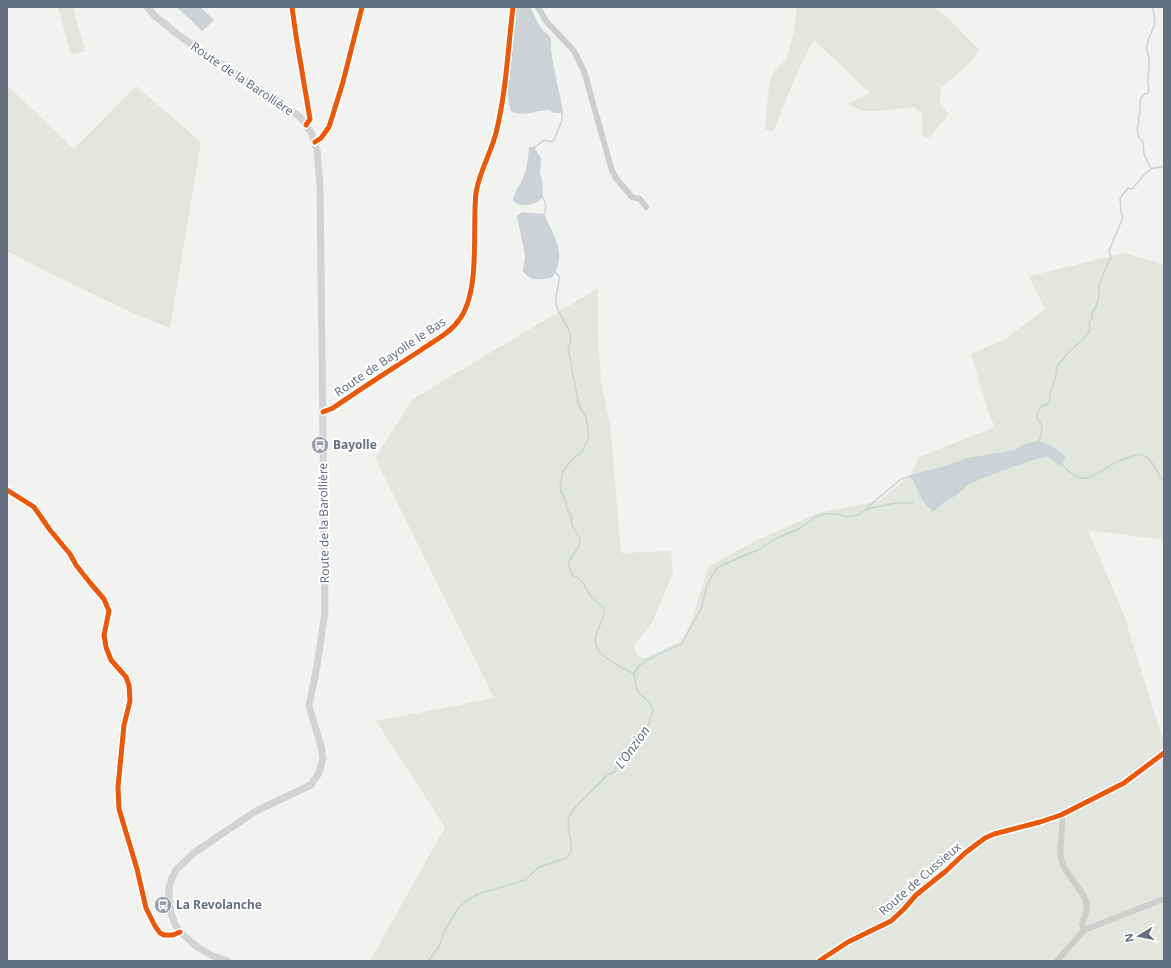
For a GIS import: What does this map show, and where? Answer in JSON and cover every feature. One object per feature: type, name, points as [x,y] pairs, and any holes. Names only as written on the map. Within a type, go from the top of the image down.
[{"type":"main road","name":"Route de la Barollière","points":[[147,7],[155,16],[181,37],[300,117],[311,132],[317,150],[320,186],[325,612],[309,706],[323,758],[319,773],[311,785],[256,811],[195,852],[176,870],[172,878],[169,887],[171,913],[180,932],[197,947],[213,956],[228,961]]},
{"type":"street","points":[[315,142],[321,138],[329,127],[343,82],[362,7]]},
{"type":"street","name":"Route de Bayolle le Bas","points":[[322,412],[333,408],[417,353],[447,332],[460,320],[470,297],[474,254],[476,192],[484,164],[496,134],[502,104],[513,7]]},
{"type":"street","points":[[538,7],[546,21],[574,51],[584,71],[612,171],[632,197],[640,199],[646,207]]},
{"type":"street","points":[[7,490],[34,507],[50,530],[70,554],[76,565],[104,599],[109,611],[104,635],[106,647],[112,660],[126,677],[130,685],[130,701],[124,725],[118,787],[119,809],[137,869],[146,908],[160,933],[164,935],[173,935],[180,932]]},
{"type":"street","name":"Route de Cussieux","points":[[819,961],[848,942],[892,921],[916,895],[946,872],[964,853],[985,838],[994,834],[1061,815],[1124,783],[1164,753]]},
{"type":"street","points":[[1061,815],[1063,826],[1060,856],[1064,867],[1086,902],[1086,911],[1082,924],[1084,930]]},
{"type":"street","points":[[1057,961],[1084,930],[1164,899]]},
{"type":"shaded area","points":[[58,7],[73,7],[85,51],[71,54]]},
{"type":"shaded area","points":[[200,7],[214,20],[202,31],[178,8]]},
{"type":"shaded area","points":[[516,7],[530,7],[540,27],[551,38],[552,57],[563,113],[554,113],[551,110],[544,110],[518,114],[510,110],[506,86]]},
{"type":"shaded area","points":[[797,7],[933,7],[949,19],[979,50],[972,61],[941,88],[940,104],[949,114],[929,138],[923,136],[922,113],[913,107],[863,111],[847,104],[870,93],[814,40],[797,74],[773,132],[765,129],[769,85],[773,72],[787,58],[794,32]]},
{"type":"shaded area","points":[[7,85],[74,149],[136,86],[201,142],[170,328],[137,315],[7,251]]},
{"type":"shaded area","points":[[529,147],[534,147],[541,158],[540,173],[542,178],[543,197],[537,202],[524,205],[516,203],[513,200],[525,174]]},
{"type":"shaded area","points":[[522,212],[544,214],[546,218],[556,240],[559,254],[557,269],[553,277],[532,279],[523,271],[525,256],[517,216]]},
{"type":"shaded area","points":[[1124,253],[1164,264],[1164,540],[1088,530],[1124,615],[1164,744],[1164,961],[370,961],[445,827],[376,721],[494,698],[375,458],[413,399],[598,288],[598,334],[601,382],[610,424],[621,553],[671,551],[673,573],[651,625],[634,645],[637,656],[645,658],[683,640],[690,625],[709,566],[753,542],[818,513],[879,501],[910,475],[919,457],[995,427],[989,414],[971,354],[1005,339],[1045,309],[1029,276]]},
{"type":"shaded area","points":[[1036,441],[1048,444],[1066,456],[1060,466],[1046,456],[1012,467],[969,484],[933,512],[922,500],[913,480],[910,478],[910,475],[949,465],[967,458],[1015,450],[1022,445]]},
{"type":"waterway","points":[[1151,169],[1144,154],[1143,142],[1139,138],[1137,129],[1140,115],[1141,97],[1148,93],[1149,89],[1149,58],[1147,48],[1148,40],[1155,20],[1152,7]]},
{"type":"waterway","points":[[534,148],[544,140],[550,142],[554,140],[562,120],[562,112]]},
{"type":"waterway","points":[[1039,442],[1042,431],[1037,413],[1042,406],[1048,404],[1050,400],[1050,393],[1055,380],[1057,366],[1090,330],[1089,323],[1099,297],[1099,284],[1111,257],[1109,251],[1123,217],[1120,198],[1128,188],[1132,189],[1151,169],[1164,166]]},
{"type":"waterway","points":[[542,196],[546,205],[544,214]]},
{"type":"waterway","points":[[554,271],[559,276],[559,284],[556,295],[557,307],[570,332],[571,337],[568,348],[579,406],[586,416],[589,438],[582,451],[563,471],[560,487],[565,498],[567,509],[571,515],[572,525],[580,539],[579,546],[569,561],[569,567],[573,576],[580,579],[592,597],[604,608],[603,617],[595,640],[600,653],[612,662],[634,674]]},
{"type":"waterway","name":"L'Onzion","points":[[1061,463],[1073,475],[1083,478],[1094,475],[1120,461],[1141,454],[1150,460],[1164,481]]},
{"type":"waterway","name":"L'Onzion","points":[[867,509],[901,479],[911,476]]},
{"type":"waterway","name":"L'Onzion","points":[[428,961],[439,947],[445,930],[458,909],[467,900],[478,894],[525,880],[539,867],[564,859],[570,854],[571,845],[568,823],[572,812],[607,774],[611,774],[616,770],[616,764],[639,734],[648,727],[653,709],[650,703],[639,693],[636,687],[634,674],[639,666],[647,660],[681,644],[701,609],[707,585],[718,567],[760,549],[775,539],[799,529],[814,518],[824,514],[837,514],[848,517],[858,515],[867,509],[896,503],[913,503]]},
{"type":"cycle path","points":[[292,7],[310,119],[306,125]]},
{"type":"cycle path","points":[[315,142],[321,138],[329,127],[343,82],[362,7]]},
{"type":"cycle path","points":[[323,412],[333,408],[442,336],[455,325],[466,308],[473,277],[476,193],[494,140],[499,118],[513,7]]},
{"type":"cycle path","points":[[7,490],[34,507],[50,530],[70,554],[76,565],[104,599],[109,611],[104,635],[106,647],[111,660],[126,677],[129,685],[130,701],[124,725],[118,787],[119,809],[137,869],[146,908],[160,933],[164,935],[173,935],[180,932]]},
{"type":"cycle path","points":[[819,961],[848,942],[891,921],[916,895],[985,838],[994,834],[1061,815],[1124,783],[1164,753]]},
{"type":"place","name":"Bayolle","points":[[320,445]]},
{"type":"place","name":"La Revolanche","points":[[163,905]]}]
